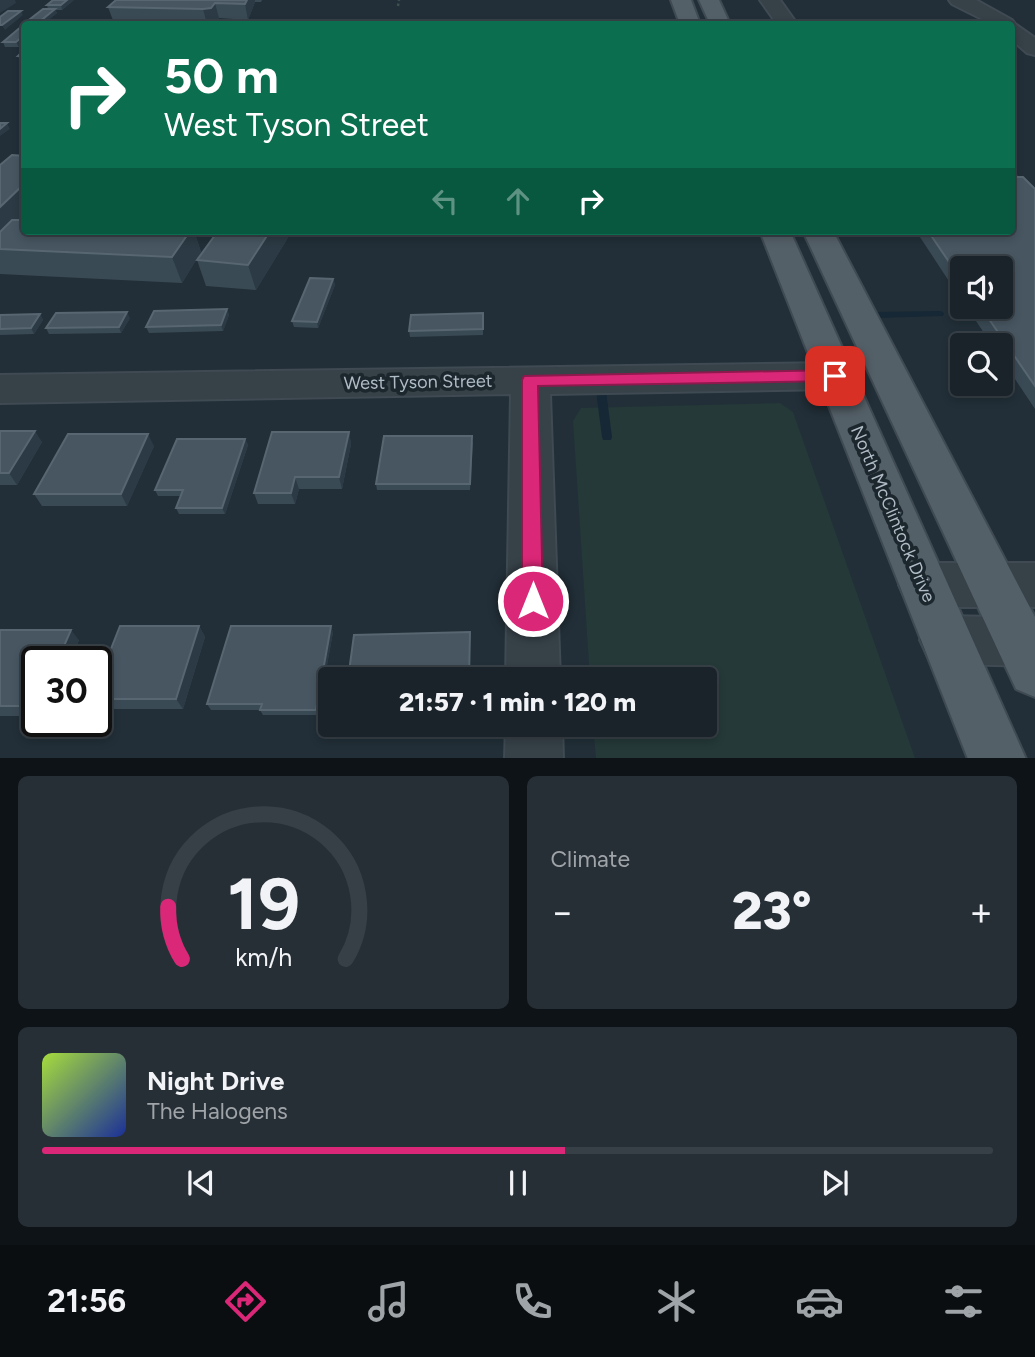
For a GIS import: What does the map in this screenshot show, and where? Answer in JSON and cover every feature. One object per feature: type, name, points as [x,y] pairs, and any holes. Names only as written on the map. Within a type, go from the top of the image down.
[{"type":"main road","points":[[681,0],[689,21]]},
{"type":"main road","points":[[709,0],[719,21]]},
{"type":"main road","name":"North McClintock Drive","points":[[777,235],[997,758]]},
{"type":"main road","points":[[820,235],[1014,585],[1030,651]]},
{"type":"street","points":[[770,0],[785,21]]},
{"type":"street","points":[[959,0],[983,9],[1001,21]]},
{"type":"street","points":[[1015,32],[1035,48]]},
{"type":"street","name":"West Tyson Street","points":[[0,389],[835,376]]},
{"type":"street","points":[[530,380],[533,667]]},
{"type":"street","points":[[923,584],[1014,585]]},
{"type":"street","points":[[946,640],[1030,651]]},
{"type":"street","points":[[534,737],[534,758]]},
{"type":"path","points":[[398,6],[399,0]]},
{"type":"green space","points":[[780,403],[793,412],[915,758],[596,758],[594,737],[717,737],[717,667],[589,667],[573,421],[581,408]]},
{"type":"building","points":[[53,0],[67,0],[61,5],[47,5]]},
{"type":"building","points":[[116,0],[247,0],[245,4],[215,3],[211,8],[203,9],[108,7]]},
{"type":"building","points":[[43,9],[55,9],[40,21],[28,21]]},
{"type":"building","points":[[8,11],[21,11],[0,25],[0,17]]},
{"type":"building","points":[[21,27],[21,38],[16,42],[3,42]]},
{"type":"building","points":[[12,155],[21,156],[21,187],[0,207],[0,165]]},
{"type":"building","points":[[1015,174],[1017,177],[1023,177],[1035,189],[1035,386],[1013,354],[1013,333],[999,333],[989,319],[1013,319],[1013,256],[950,256],[950,263],[931,235],[1015,235]]},
{"type":"building","points":[[12,220],[21,220],[21,235],[187,235],[172,257],[0,249],[0,232]]},
{"type":"building","points":[[215,235],[267,235],[248,265],[197,260]]},
{"type":"building","points":[[310,278],[333,279],[317,322],[292,321]]},
{"type":"building","points":[[227,309],[221,325],[146,327],[154,311]]},
{"type":"building","points":[[127,312],[119,327],[46,328],[56,313]]},
{"type":"building","points":[[483,313],[483,329],[409,331],[411,315]]},
{"type":"building","points":[[40,314],[31,328],[0,329],[0,315]]},
{"type":"building","points":[[0,431],[35,431],[9,473],[0,473]]},
{"type":"building","points":[[272,432],[349,432],[339,477],[295,477],[291,493],[254,493]]},
{"type":"building","points":[[68,434],[148,434],[121,494],[34,494]]},
{"type":"building","points":[[384,436],[472,436],[470,484],[376,484]]},
{"type":"building","points":[[177,439],[245,439],[222,508],[176,508],[183,490],[155,490]]},
{"type":"building","points":[[120,626],[199,626],[176,699],[112,699],[112,646]]},
{"type":"building","points":[[231,626],[331,626],[324,667],[318,667],[316,710],[260,710],[262,704],[207,704]]},
{"type":"building","points":[[0,630],[71,630],[64,646],[21,646],[21,706],[0,706]]},
{"type":"building","points":[[470,632],[469,667],[350,667],[354,635]]},
{"type":"waterway","points":[[877,315],[940,314]]},
{"type":"waterway","points":[[600,383],[607,437]]},
{"type":"route","points":[[533,601],[530,380],[835,376]]}]
